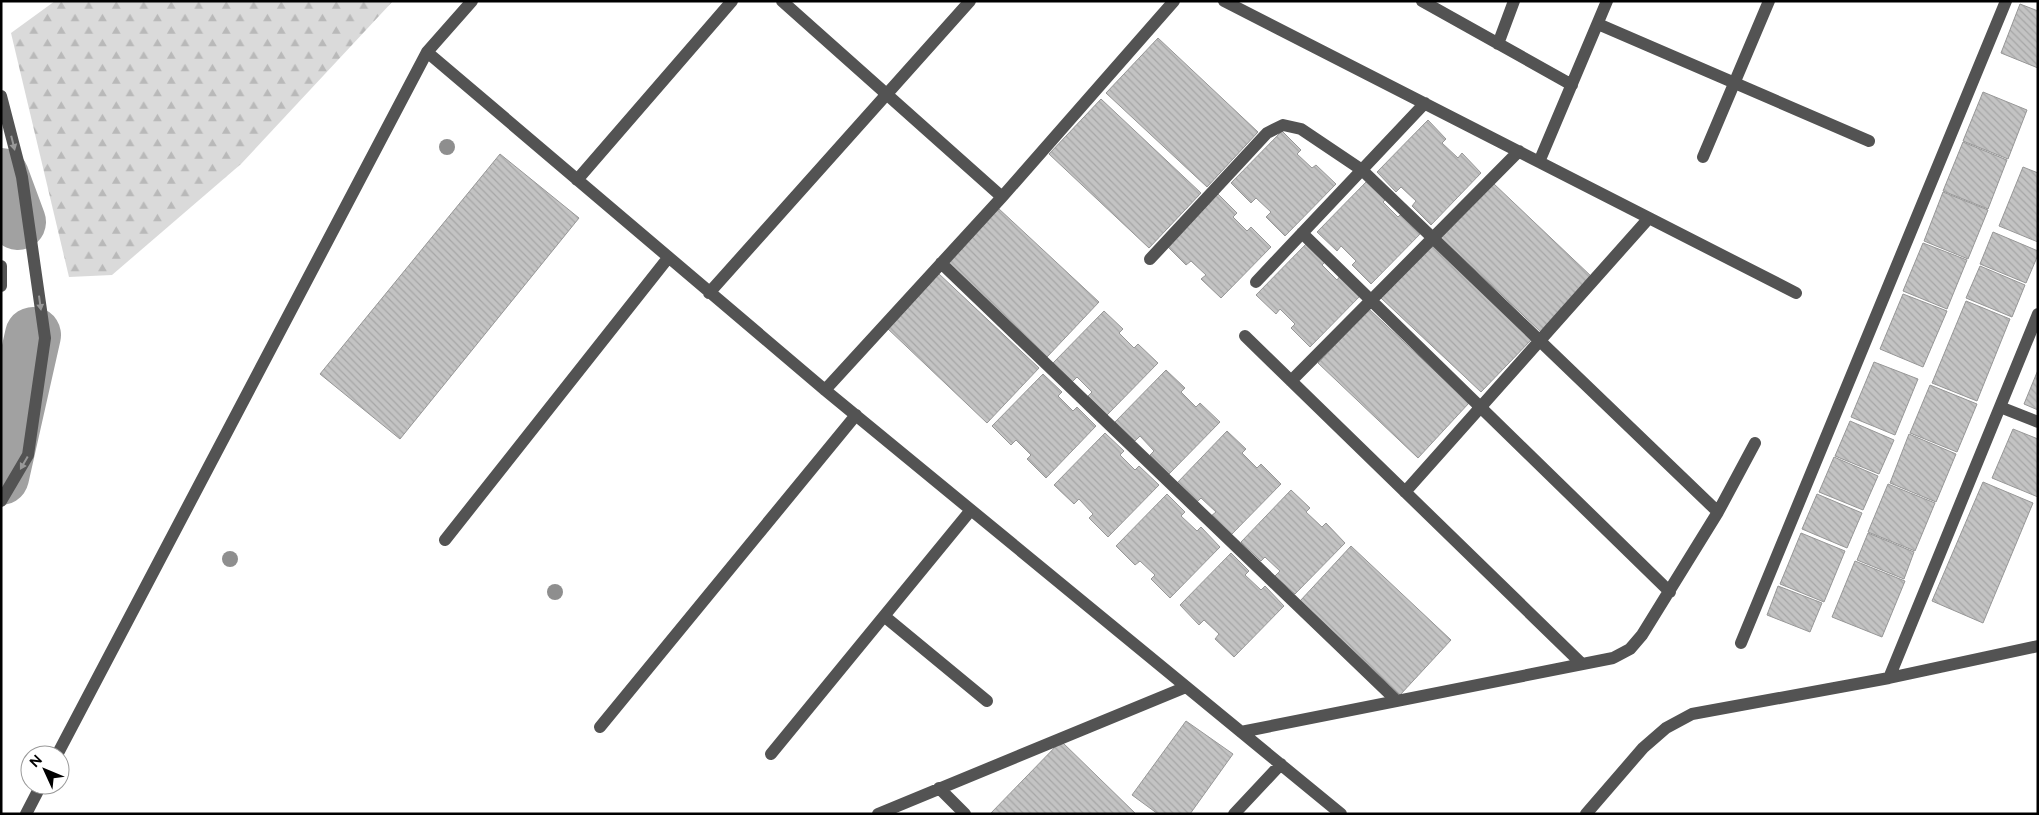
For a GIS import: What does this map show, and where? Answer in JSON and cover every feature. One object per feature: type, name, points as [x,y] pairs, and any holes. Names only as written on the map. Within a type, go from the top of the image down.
[{"type":"street","points":[[62,745],[427,52],[472,1]]},
{"type":"street","points":[[577,180],[732,1]]},
{"type":"street","points":[[782,1],[1002,197]]},
{"type":"street","points":[[709,293],[970,1]]},
{"type":"street","points":[[825,390],[1002,197],[1174,1]]},
{"type":"street","points":[[1224,1],[1796,293]]},
{"type":"street","points":[[1422,1],[1572,85]]},
{"type":"street","points":[[1498,44],[1514,1]]},
{"type":"street","points":[[1539,162],[1607,1]]},
{"type":"street","points":[[1741,643],[2006,1]]},
{"type":"street","points":[[1703,157],[1766,2]]},
{"type":"street","points":[[1598,24],[1870,141]]},
{"type":"street","points":[[427,52],[825,390],[1341,814]]},
{"type":"street","points":[[1,96],[22,177],[45,338],[28,455],[1,501]]},
{"type":"street","points":[[1256,282],[1425,103]]},
{"type":"street","points":[[1150,258],[1267,133],[1283,125],[1301,129],[1362,170],[1434,237],[1718,512]]},
{"type":"street","points":[[1291,381],[1519,151]]},
{"type":"street","points":[[1405,492],[1649,218]]},
{"type":"street","points":[[1302,233],[1670,592]]},
{"type":"street","points":[[445,540],[668,258]]},
{"type":"street","points":[[941,263],[1397,701]]},
{"type":"street","points":[[1,266],[1,286]]},
{"type":"street","points":[[1889,678],[2038,314]]},
{"type":"street","points":[[1244,336],[1582,664]]},
{"type":"street","points":[[2000,407],[2038,422]]},
{"type":"street","points":[[600,727],[856,415]]},
{"type":"street","points":[[1241,732],[1613,658],[1630,648],[1642,635],[1718,512],[1755,443]]},
{"type":"street","points":[[771,754],[971,510]]},
{"type":"street","points":[[884,616],[987,701]]},
{"type":"street","points":[[1586,814],[1643,748],[1666,728],[1692,714],[1889,678],[2038,646]]},
{"type":"street","points":[[878,814],[1186,687]]},
{"type":"street","points":[[1234,814],[1281,764]]},
{"type":"street","points":[[939,788],[964,814]]},
{"type":"street","points":[[26,814],[36,795]]},
{"type":"green space","points":[[55,1],[393,1],[241,164],[112,275],[69,277],[11,33]]},
{"type":"building","points":[[2020,4],[2038,11],[2038,68],[2001,53]]},
{"type":"building","points":[[1158,38],[1258,132],[1207,187],[1106,93]]},
{"type":"building","points":[[1983,92],[2027,110],[2008,159],[1963,141]]},
{"type":"building","points":[[1101,99],[1201,193],[1149,248],[1049,154]]},
{"type":"building","points":[[1428,120],[1446,139],[1442,143],[1458,158],[1462,153],[1481,173],[1431,225],[1412,206],[1416,201],[1401,187],[1396,192],[1377,172]]},
{"type":"building","points":[[1282,131],[1301,150],[1297,154],[1312,168],[1316,165],[1336,184],[1285,236],[1266,217],[1271,212],[1256,198],[1251,203],[1231,183]]},
{"type":"building","points":[[1963,142],[2007,160],[1988,209],[1943,191]]},
{"type":"building","points":[[500,154],[579,218],[400,439],[320,374]]},
{"type":"building","points":[[2023,167],[2038,173],[2038,242],[1999,226]]},
{"type":"building","points":[[1368,180],[1387,198],[1383,202],[1398,217],[1402,213],[1422,232],[1371,284],[1352,265],[1356,261],[1341,246],[1337,251],[1317,232]]},
{"type":"building","points":[[1493,183],[1592,277],[1541,332],[1441,238]]},
{"type":"building","points":[[1943,192],[1988,210],[1968,259],[1924,241]]},
{"type":"building","points":[[1218,194],[1237,213],[1233,217],[1247,231],[1251,227],[1271,247],[1221,298],[1201,279],[1206,275],[1191,261],[1186,265],[1167,246]]},
{"type":"building","points":[[998,208],[1099,302],[1047,357],[947,262]]},
{"type":"building","points":[[1993,232],[2038,251],[2026,283],[1980,264]]},
{"type":"building","points":[[1307,243],[1326,261],[1322,265],[1337,280],[1341,275],[1361,295],[1310,347],[1291,328],[1295,324],[1280,309],[1276,314],[1256,295]]},
{"type":"building","points":[[1432,243],[1533,338],[1481,392],[1381,298]]},
{"type":"building","points":[[1923,243],[1967,260],[1947,309],[1903,291]]},
{"type":"building","points":[[1980,266],[2025,285],[2012,317],[1966,298]]},
{"type":"building","points":[[938,273],[1039,368],[987,423],[887,328]]},
{"type":"building","points":[[1903,294],[1947,311],[1923,367],[1880,349]]},
{"type":"building","points":[[1966,301],[2010,319],[1977,401],[1932,383]]},
{"type":"building","points":[[1369,309],[1469,403],[1418,458],[1318,363]]},
{"type":"building","points":[[1104,311],[1123,329],[1119,333],[1134,348],[1138,344],[1158,363],[1107,415],[1088,396],[1092,392],[1077,377],[1072,382],[1053,363]]},
{"type":"building","points":[[1874,362],[1918,379],[1895,435],[1851,417]]},
{"type":"building","points":[[1166,370],[1185,388],[1181,392],[1196,407],[1200,403],[1220,422],[1169,474],[1150,455],[1154,451],[1140,436],[1135,441],[1115,422]]},
{"type":"building","points":[[2038,370],[2038,410],[2024,404]]},
{"type":"building","points":[[1043,374],[1062,392],[1058,396],[1073,411],[1077,407],[1096,426],[1046,478],[1027,459],[1031,455],[1016,440],[1011,445],[992,426]]},
{"type":"building","points":[[1930,385],[1977,404],[1957,452],[1910,433]]},
{"type":"building","points":[[1850,421],[1894,440],[1879,474],[1835,456]]},
{"type":"building","points":[[2013,429],[2038,439],[2038,497],[1992,478]]},
{"type":"building","points":[[1227,431],[1246,449],[1242,453],[1257,468],[1261,464],[1281,484],[1231,535],[1211,516],[1216,512],[1201,498],[1197,502],[1177,483]]},
{"type":"building","points":[[1105,433],[1124,451],[1120,455],[1135,470],[1139,466],[1159,485],[1108,537],[1089,518],[1093,514],[1079,499],[1074,504],[1054,485]]},
{"type":"building","points":[[1909,434],[1956,454],[1936,502],[1890,483]]},
{"type":"building","points":[[1834,457],[1878,476],[1863,510],[1819,492]]},
{"type":"building","points":[[1983,482],[2033,503],[1983,623],[1932,601]]},
{"type":"building","points":[[1888,484],[1935,503],[1915,551],[1868,532]]},
{"type":"building","points":[[1291,490],[1310,508],[1306,512],[1322,527],[1326,523],[1345,543],[1295,594],[1275,576],[1280,571],[1265,557],[1261,561],[1241,542]]},
{"type":"building","points":[[1167,494],[1185,512],[1181,516],[1197,531],[1201,527],[1220,547],[1170,598],[1151,579],[1155,575],[1140,561],[1135,565],[1116,546]]},
{"type":"building","points":[[1817,494],[1862,513],[1847,548],[1802,529]]},
{"type":"building","points":[[1801,533],[1845,551],[1824,602],[1780,584]]},
{"type":"building","points":[[1868,533],[1914,552],[1904,579],[1857,560]]},
{"type":"building","points":[[1351,546],[1451,640],[1400,695],[1300,601]]},
{"type":"building","points":[[1231,553],[1249,571],[1245,575],[1261,590],[1265,586],[1284,606],[1234,657],[1215,639],[1219,634],[1204,620],[1199,625],[1180,605]]},
{"type":"building","points":[[1855,561],[1905,581],[1882,637],[1832,617]]},
{"type":"building","points":[[1778,586],[1822,603],[1810,632],[1767,615]]},
{"type":"building","points":[[1186,721],[1233,754],[1190,814],[1158,814],[1132,795]]},
{"type":"building","points":[[1061,741],[1136,814],[990,814]]},
{"type":"waterway","points":[[1,176],[18,222]]},
{"type":"waterway","points":[[1,477],[33,335]]}]
